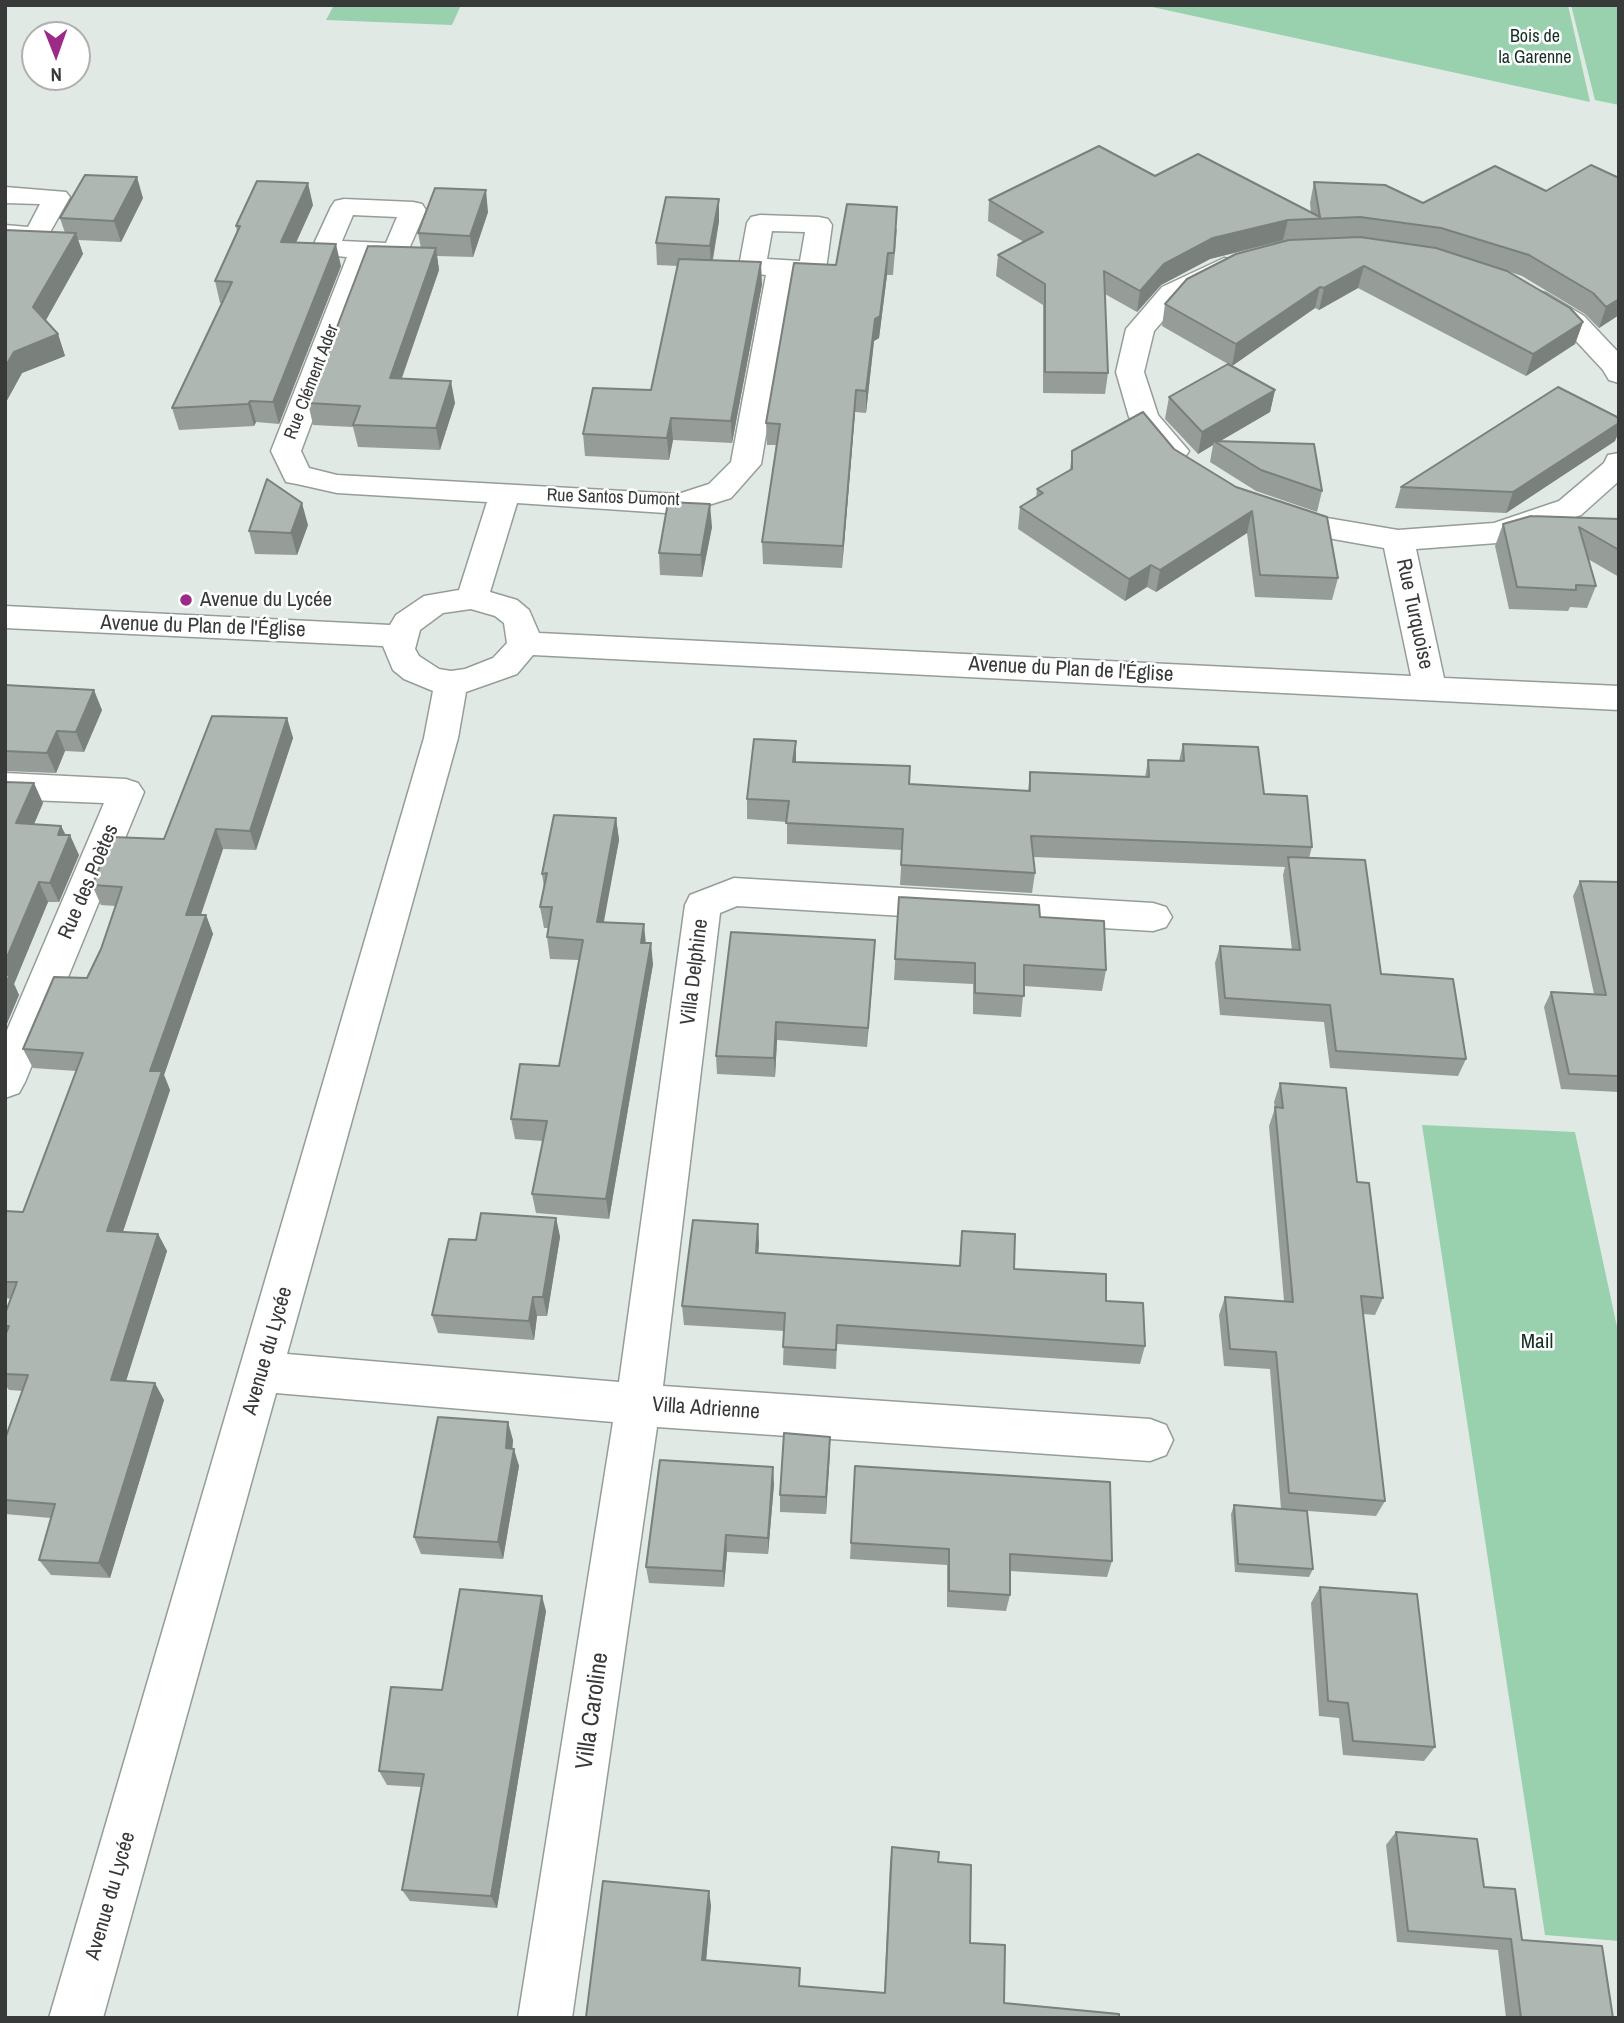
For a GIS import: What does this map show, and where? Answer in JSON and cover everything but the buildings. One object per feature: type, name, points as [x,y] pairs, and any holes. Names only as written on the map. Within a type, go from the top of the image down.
[{"type":"street","points":[[5,195],[57,197],[36,234],[6,235]]},
{"type":"street","name":"Rue Clément Ader","points":[[363,250],[286,451],[297,475],[337,484],[505,493]]},
{"type":"street","points":[[1194,468],[1183,462],[1144,417],[1130,372],[1140,329],[1171,293],[1221,267],[1247,261]]},
{"type":"street","name":"Rue Santos Dumont","points":[[505,493],[680,504],[720,491],[746,464],[780,268]]},
{"type":"street","points":[[1511,284],[1574,322],[1617,368],[1619,374]]},
{"type":"street","name":"Rue Turquoise","points":[[1257,505],[1322,527],[1398,540],[1497,533],[1570,508],[1617,467],[1619,462]]},
{"type":"street","points":[[472,598],[505,493]]},
{"type":"street","name":"Rue Turquoise","points":[[1398,540],[1430,688]]},
{"type":"street","points":[[472,598],[506,608],[518,618],[523,630],[523,643],[505,666],[489,675],[451,682],[432,679],[405,662],[399,649],[400,636],[407,623],[427,608],[472,598]]},
{"type":"street","name":"Avenue du Plan de l'Église","points":[[5,617],[400,636]]},
{"type":"street","name":"Avenue du Plan de l'Église","points":[[523,643],[1619,698]]},
{"type":"street","name":"Avenue du Lycée","points":[[76,2018],[441,738],[451,682]]},
{"type":"street","name":"Rue des Poètes","points":[[5,786],[126,792],[5,1082]]},
{"type":"street","name":"Villa Delphine","points":[[638,1405],[703,905],[734,892],[1153,917]]},
{"type":"street","name":"Villa Adrienne","points":[[262,1372],[596,1399],[638,1405],[1150,1440]]},
{"type":"street","name":"Villa Caroline","points":[[545,2018],[638,1405]]},
{"type":"green space","points":[[334,5],[461,5],[452,25],[326,20]]},
{"type":"green space","name":"Bois de la Garenne","points":[[1143,5],[1568,5],[1590,102]]},
{"type":"green space","points":[[1571,5],[1619,5],[1619,105],[1595,100]]},
{"type":"green space","name":"Mail","points":[[1422,1125],[1575,1132],[1619,1336],[1619,1941],[1545,1935]]},
{"type":"place","name":"Avenue du Lycée","points":[[186,600]]}]
